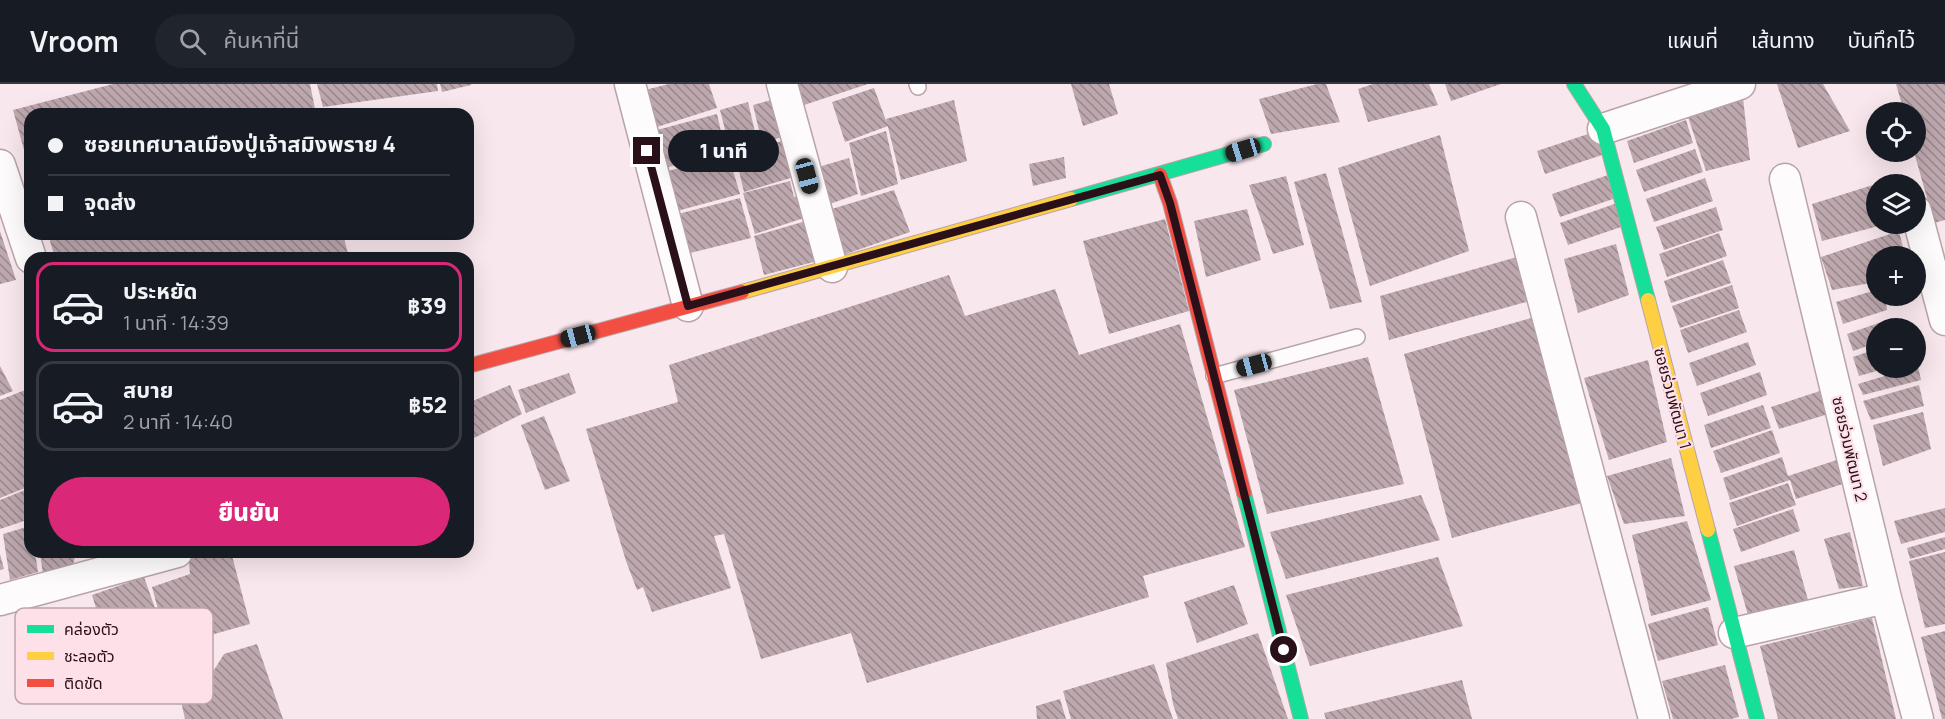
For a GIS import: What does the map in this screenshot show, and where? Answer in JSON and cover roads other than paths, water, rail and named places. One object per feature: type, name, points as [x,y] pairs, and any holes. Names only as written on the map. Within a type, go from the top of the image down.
[{"type":"street","points":[[630,84],[688,306]]},
{"type":"street","points":[[782,84],[832,267]]},
{"type":"street","name":"ซอยร่วมพัฒนา 1","points":[[1574,84],[1603,129],[1756,719]]},
{"type":"street","points":[[1603,129],[1740,84]]},
{"type":"street","points":[[474,364],[1162,179],[1264,144]]},
{"type":"street","points":[[0,165],[24,239]]},
{"type":"street","points":[[1162,179],[1301,719]]},
{"type":"street","name":"ซอยร่วมพัฒนา 2","points":[[1785,179],[1886,598],[1918,719]]},
{"type":"street","points":[[1521,217],[1654,719]]},
{"type":"street","points":[[1926,234],[1938,262],[1945,320]]},
{"type":"street","points":[[0,600],[155,558]]},
{"type":"street","points":[[1734,633],[1886,598]]},
{"type":"lane","points":[[1214,376],[1357,337]]}]
